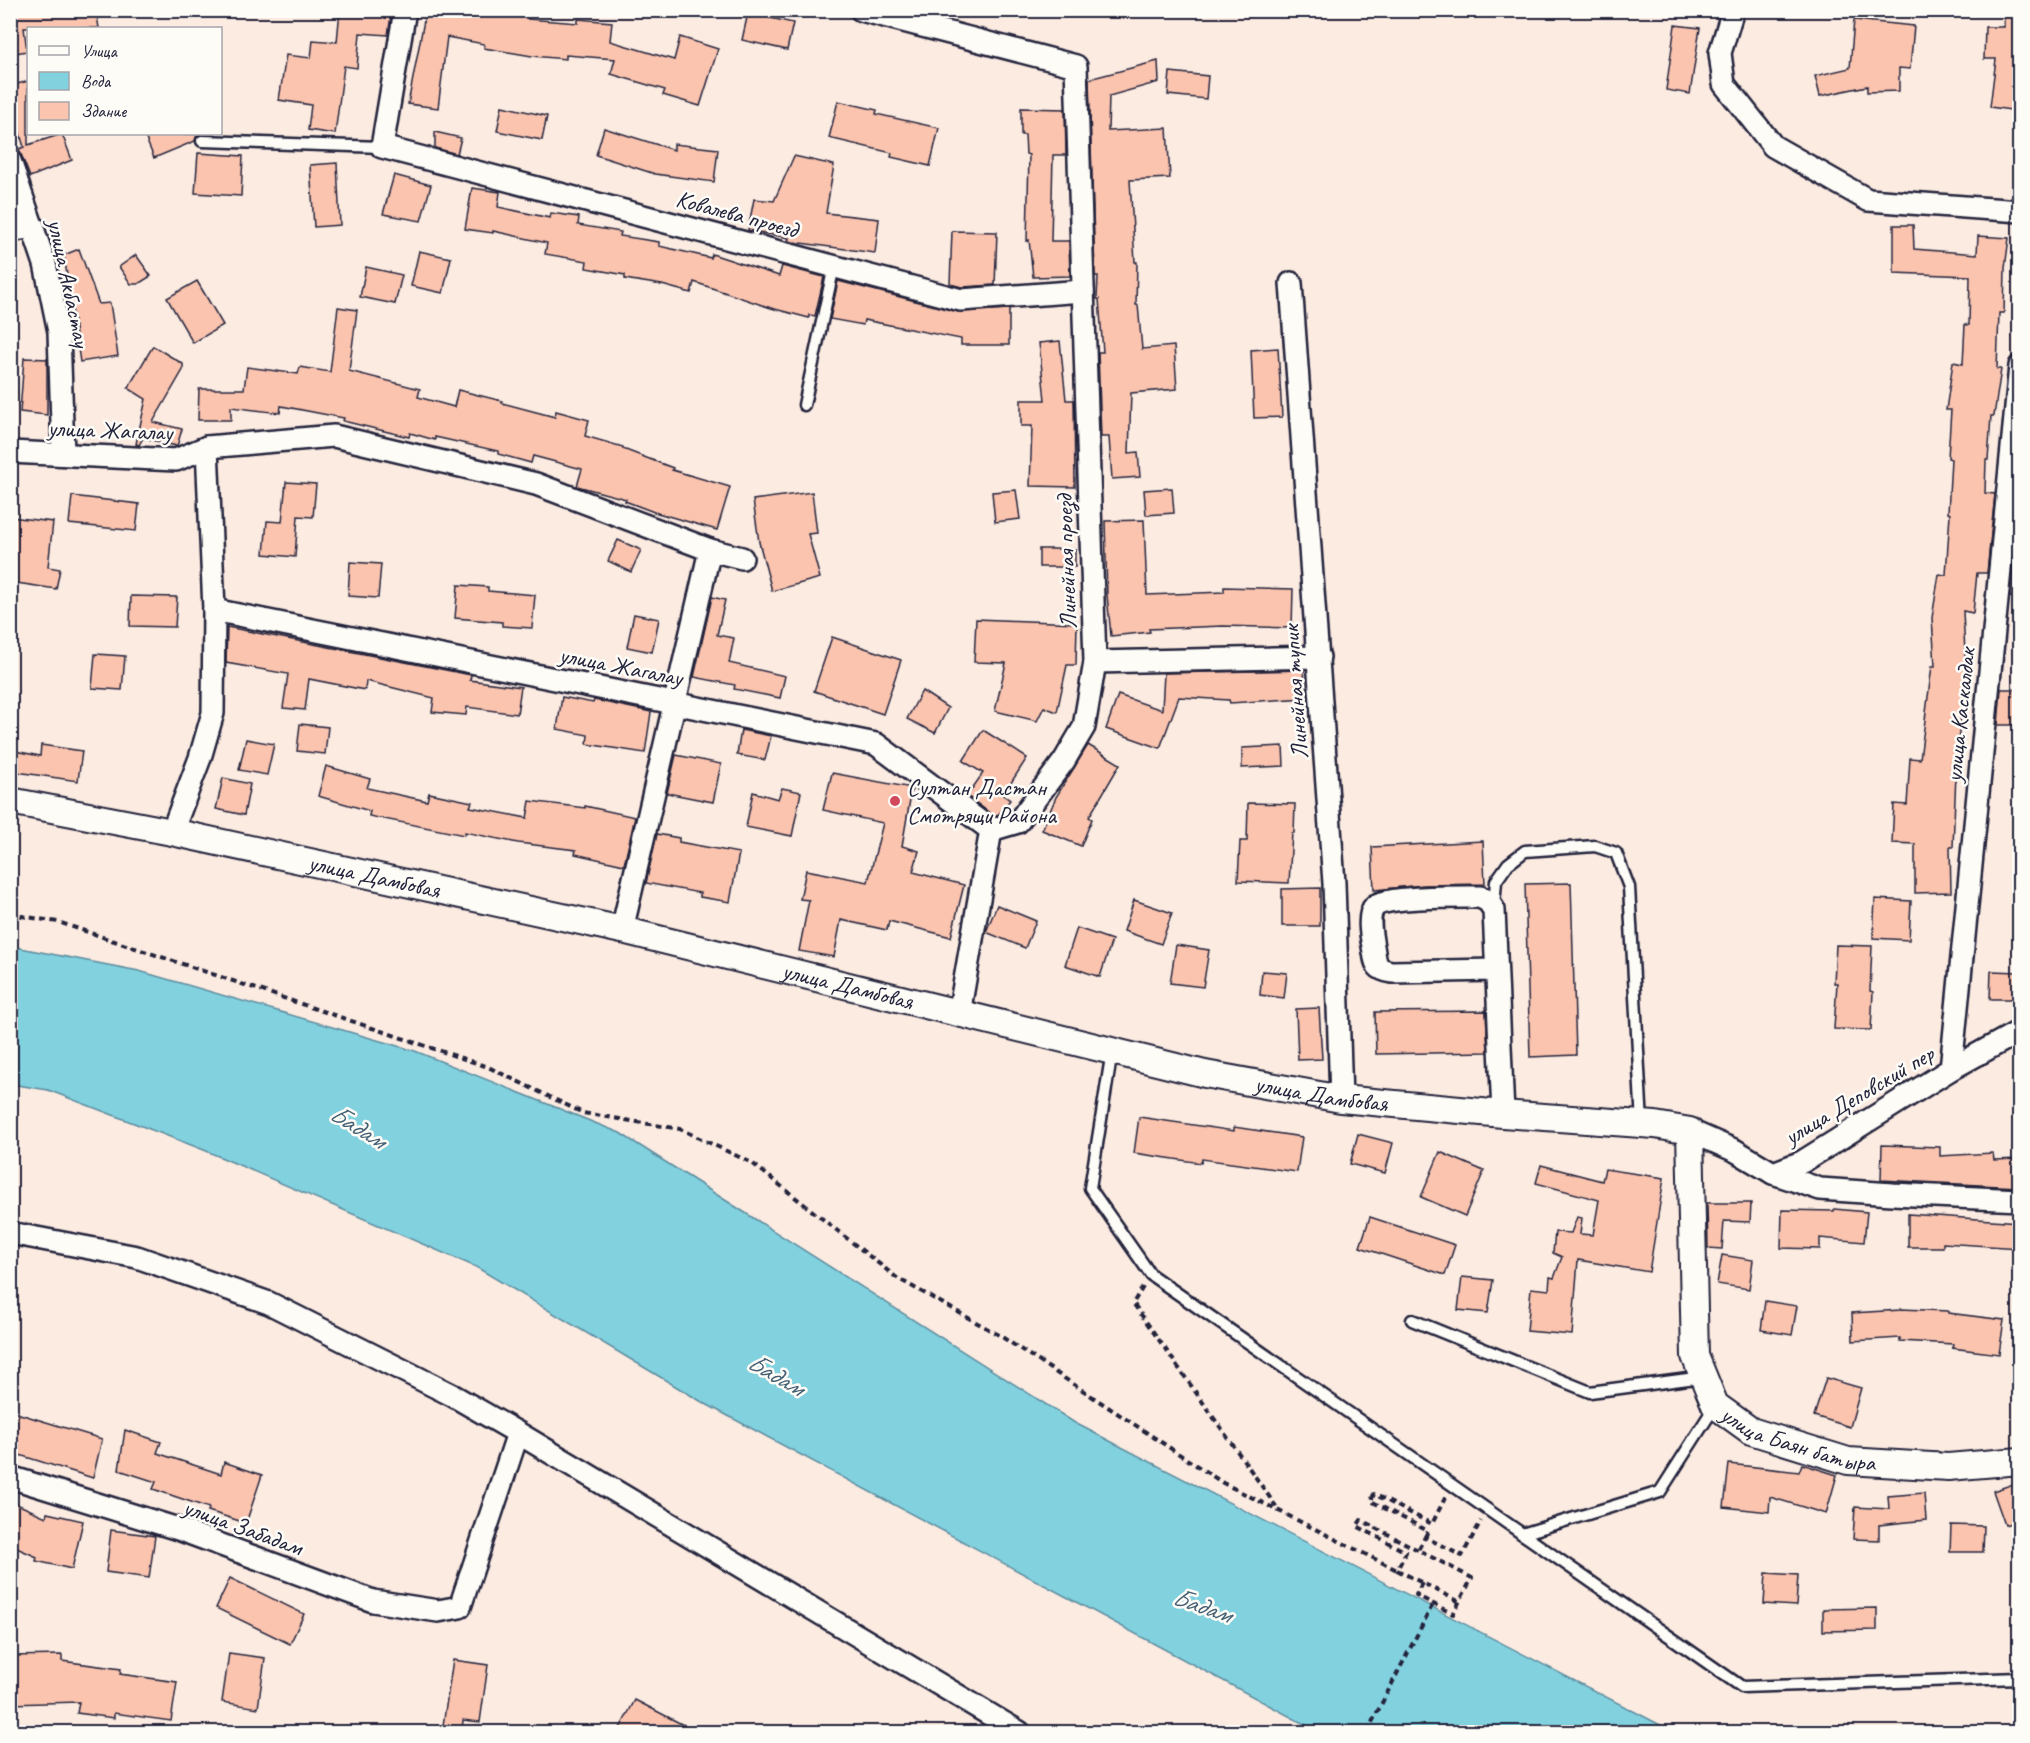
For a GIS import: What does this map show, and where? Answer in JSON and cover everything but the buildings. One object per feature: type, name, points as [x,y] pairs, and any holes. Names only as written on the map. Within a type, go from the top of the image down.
[{"type":"street","points":[[382,147],[405,10]]},
{"type":"street","name":"Линейная проезд","points":[[861,10],[1076,66],[1095,662],[1084,727],[1064,761],[1018,822],[991,830]]},
{"type":"street","points":[[1734,10],[1720,53],[1724,84],[1773,146],[1868,200],[2019,211]]},
{"type":"street","name":"Ковалева проезд","points":[[382,147],[961,300],[1083,291]]},
{"type":"street","name":"улица Акбастау","points":[[10,161],[45,264],[59,332],[63,454]]},
{"type":"street","points":[[10,231],[34,227]]},
{"type":"street","name":"Линейная тупик","points":[[1291,283],[1334,883],[1341,1099]]},
{"type":"street","name":"улица Каскалдак","points":[[1952,1069],[2014,486],[2019,366]]},
{"type":"street","name":"улица Жагалау","points":[[10,452],[176,460],[207,447],[334,436],[536,484],[710,550],[742,558]]},
{"type":"street","name":"улица Жагалау","points":[[172,832],[200,758],[213,713],[214,610],[207,447]]},
{"type":"street","points":[[622,930],[710,550]]},
{"type":"street","name":"улица Жагалау","points":[[214,610],[876,744],[991,830]]},
{"type":"street","points":[[1095,662],[1319,657]]},
{"type":"street","name":"улица Дамбовая","points":[[10,801],[172,832],[622,930],[1205,1074],[1341,1099],[1668,1126],[1690,1131]]},
{"type":"street","points":[[959,1014],[991,830]]},
{"type":"street","points":[[1496,970],[1392,972],[1382,970],[1376,964],[1371,940],[1372,908],[1377,903],[1393,900],[1480,897],[1488,901],[1494,910],[1503,1114]]},
{"type":"street","name":"улица Деповский пер","points":[[1690,1131],[1736,1151],[1773,1173],[1802,1162],[1952,1069],[2019,1031]]},
{"type":"street","name":"улица Баян батыра","points":[[1690,1131],[1695,1356],[1715,1405],[1751,1431],[1848,1461],[1948,1467],[2019,1461]]},
{"type":"street","points":[[1773,1173],[1820,1189],[2019,1200]]},
{"type":"street","points":[[10,1233],[136,1257],[269,1304],[452,1395],[1019,1732]]},
{"type":"street","name":"улица Забадам","points":[[10,1477],[178,1529],[373,1601],[438,1611],[460,1607],[518,1433]]},
{"type":"lane","points":[[202,141],[382,147]]},
{"type":"lane","points":[[804,405],[834,266]]},
{"type":"lane","points":[[1494,910],[1496,880],[1508,864],[1525,852],[1595,846],[1616,853],[1629,887],[1642,1124]]},
{"type":"lane","points":[[1112,1051],[1090,1188],[1151,1275],[1742,1687],[2019,1677]]},
{"type":"lane","points":[[1412,1320],[1590,1392],[1704,1377]]},
{"type":"lane","points":[[1522,1534],[1660,1492],[1715,1405]]},
{"type":"path","points":[[10,914],[58,922],[488,1067],[583,1113],[680,1129],[752,1163],[897,1278],[999,1335],[1223,1483],[1460,1602]]},
{"type":"path","points":[[1151,1275],[1133,1303],[1281,1513]]},
{"type":"path","points":[[1418,1550],[1428,1531],[1371,1501],[1374,1494],[1432,1524],[1452,1485]]},
{"type":"path","points":[[1397,1570],[1406,1552],[1357,1526],[1360,1520],[1472,1578],[1453,1614],[1416,1595],[1422,1583]]},
{"type":"path","points":[[1425,1538],[1462,1556],[1475,1532]]},
{"type":"path","points":[[1367,1732],[1433,1604]]},
{"type":"water","name":"Бадам","points":[[10,946],[139,971],[415,1051],[620,1133],[1075,1423],[1674,1732],[1319,1732],[702,1402],[476,1267],[204,1150],[48,1090],[11,1084]]},
{"type":"place","name":"Султан Дастан Смотрящи Района","points":[[895,801]]}]
